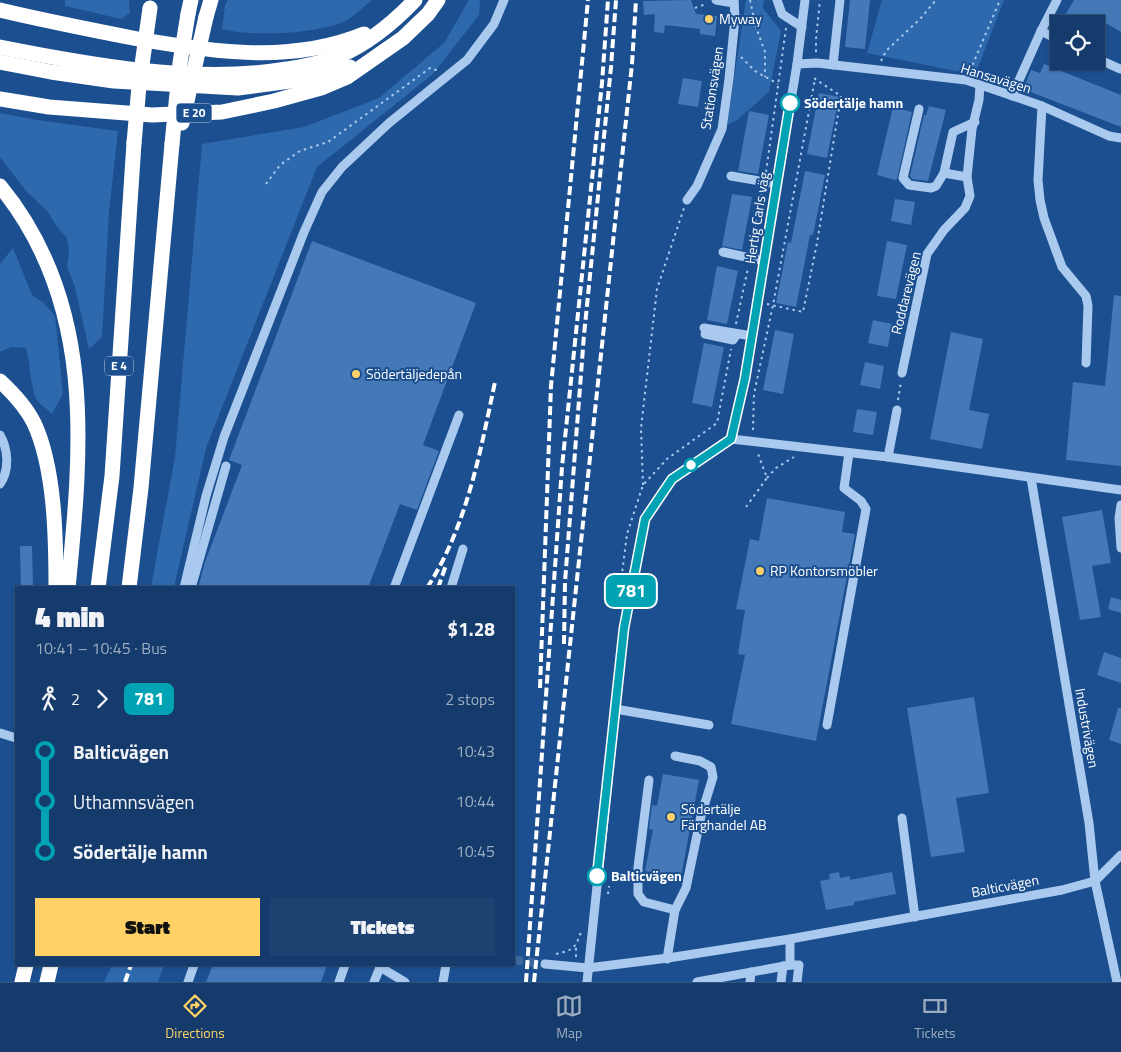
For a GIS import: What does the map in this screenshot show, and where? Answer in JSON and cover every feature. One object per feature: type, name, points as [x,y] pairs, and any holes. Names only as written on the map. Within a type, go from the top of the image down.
[{"type":"highway","points":[[174,144],[211,0]]},
{"type":"highway","points":[[0,47],[54,58],[159,72],[239,75],[306,66],[338,56],[362,44],[415,0]]},
{"type":"highway","name":"E 20","points":[[0,99],[49,107],[152,116],[222,112],[274,101],[322,88],[347,77],[403,38],[428,14],[438,0]]},
{"type":"highway","name":"E 4","points":[[98,586],[112,476],[134,144],[139,86],[150,4]]},
{"type":"highway","name":"E 4","points":[[128,586],[141,488],[180,63],[189,7]]},
{"type":"highway","points":[[0,10],[83,29],[190,48],[244,53],[286,52],[329,46],[388,24]]},
{"type":"highway","points":[[0,62],[51,72],[114,80],[238,88],[313,78],[377,56]]},
{"type":"highway","points":[[0,186],[31,231],[52,275],[69,329],[77,392],[79,458],[68,586]]},
{"type":"highway","points":[[0,382],[14,394],[34,423],[45,457],[51,492],[56,586]]},
{"type":"highway","points":[[17,982],[19,966]]},
{"type":"highway","points":[[22,982],[26,966]]},
{"type":"highway","points":[[47,982],[51,966]]},
{"type":"street","points":[[184,586],[204,505],[224,436],[304,232],[322,192],[349,160],[389,123],[467,60],[494,24],[504,0]]},
{"type":"street","points":[[777,0],[782,14],[802,27]]},
{"type":"street","name":"Hertig Carls väg","points":[[731,439],[745,378],[797,64],[805,0]]},
{"type":"street","points":[[833,65],[840,0]]},
{"type":"street","points":[[1012,96],[1057,0]]},
{"type":"street","name":"Stationsvägen","points":[[687,200],[700,179],[722,129],[735,18],[734,2],[712,1]]},
{"type":"street","points":[[1041,31],[1050,36]]},
{"type":"street","points":[[1105,62],[1120,69]]},
{"type":"street","name":"Hansavägen","points":[[797,64],[817,63],[966,80],[1042,106],[1109,136],[1121,138]]},
{"type":"street","name":"Roddarevägen","points":[[902,373],[927,254],[944,230],[965,208],[970,196],[967,178],[972,129],[979,100],[980,85]]},
{"type":"street","points":[[1042,106],[1038,180],[1040,200],[1044,218],[1062,267],[1086,296],[1088,306],[1086,363]]},
{"type":"street","points":[[919,110],[903,178],[909,184],[931,188],[936,186],[944,173],[953,132],[975,122]]},
{"type":"street","points":[[944,173],[967,178]]},
{"type":"street","points":[[731,176],[777,184]]},
{"type":"street","points":[[723,252],[764,261]]},
{"type":"street","points":[[704,331],[752,336]]},
{"type":"street","points":[[888,457],[897,410]]},
{"type":"street","points":[[395,586],[459,415]]},
{"type":"street","points":[[0,435],[6,454],[7,470],[0,484]]},
{"type":"street","points":[[587,982],[624,628],[645,519],[672,479],[731,439],[888,457],[1121,490]]},
{"type":"street","points":[[827,725],[866,509],[862,502],[844,488],[849,453]]},
{"type":"street","points":[[192,586],[226,466]]},
{"type":"street","name":"Industrivägen","points":[[1030,478],[1089,823],[1095,881],[1117,982]]},
{"type":"street","points":[[1121,505],[1119,518],[1121,548]]},
{"type":"street","points":[[453,586],[463,549]]},
{"type":"street","points":[[615,709],[709,725]]},
{"type":"street","points":[[0,733],[15,738]]},
{"type":"street","points":[[667,959],[674,910],[686,888],[701,816],[713,777],[711,767],[700,761],[675,756]]},
{"type":"street","points":[[649,780],[638,867],[638,894],[644,902],[674,910]]},
{"type":"street","points":[[902,818],[914,917]]},
{"type":"street","name":"Balticvägen","points":[[545,964],[588,968],[667,959],[1062,890],[1095,881],[1121,855]]},
{"type":"street","points":[[781,982],[787,965],[790,939]]},
{"type":"street","points":[[697,982],[799,964],[797,982]]},
{"type":"street","points":[[188,982],[194,966]]},
{"type":"street","points":[[339,982],[345,966]]},
{"type":"street","points":[[374,982],[380,966],[405,982]]},
{"type":"street","points":[[442,982],[446,966]]},
{"type":"street","points":[[750,982],[751,972]]},
{"type":"path","points":[[750,0],[756,27],[765,52],[765,77]]},
{"type":"path","points":[[746,507],[767,478],[760,456],[752,442],[754,394],[773,305],[815,78],[820,0]]},
{"type":"path","points":[[876,71],[886,51],[920,19],[936,0]]},
{"type":"path","points":[[966,80],[1000,0]]},
{"type":"path","points":[[695,8],[712,1]]},
{"type":"path","points":[[732,48],[755,71],[785,86]]},
{"type":"path","points":[[266,184],[280,165],[300,151],[328,142],[430,68],[450,74]]},
{"type":"path","points":[[757,302],[803,312],[817,243],[842,96],[815,78]]},
{"type":"path","points":[[642,485],[640,428],[657,289],[687,200]]},
{"type":"path","points":[[897,410],[902,373]]},
{"type":"shaded area","points":[[65,0],[129,0],[130,13],[121,19],[65,6]]},
{"type":"shaded area","points":[[228,0],[372,0],[353,16],[329,27],[298,32],[265,34],[222,29],[225,5]]},
{"type":"shaded area","points":[[469,0],[480,0],[479,15],[433,74],[317,167],[206,448],[174,586],[151,586],[175,457],[202,144],[304,127],[379,98],[444,43]]},
{"type":"shaded area","points":[[746,0],[764,0],[763,8],[781,31],[769,92],[737,120],[727,125]]},
{"type":"shaded area","points":[[882,0],[1004,0],[975,75],[867,53]]},
{"type":"shaded area","points":[[0,113],[118,131],[109,212],[102,337],[89,349],[75,287],[67,267],[69,251],[67,238],[57,227],[48,212],[26,191],[0,157]]},
{"type":"shaded area","points":[[13,248],[32,295],[44,303],[55,316],[63,394],[52,414],[40,404],[35,395],[26,348],[11,347],[0,352],[0,264]]},
{"type":"shaded area","points":[[112,966],[164,966],[158,982],[104,982]]},
{"type":"building","points":[[691,0],[696,14],[717,16],[715,36],[700,34],[700,29],[665,25],[664,33],[654,32],[655,14],[644,15],[643,1]]},
{"type":"building","points":[[850,0],[870,0],[865,49],[845,47]]},
{"type":"building","points":[[1074,0],[1121,0],[1121,32],[1105,23],[1105,15],[1065,15]]},
{"type":"building","points":[[1044,64],[1050,66],[1050,70],[1059,70],[1121,95],[1121,127],[1023,89],[1031,70],[1040,73]]},
{"type":"building","points":[[683,78],[702,81],[698,107],[678,104]]},
{"type":"building","points":[[819,93],[839,97],[827,158],[807,154]]},
{"type":"building","points":[[929,106],[946,110],[928,181],[912,179],[910,176],[924,115],[926,115]]},
{"type":"building","points":[[893,107],[912,112],[897,179],[895,180],[877,175]]},
{"type":"building","points":[[749,111],[769,115],[758,174],[738,171]]},
{"type":"building","points":[[805,171],[825,175],[813,235],[810,235],[796,307],[776,303],[788,242],[791,243]]},
{"type":"building","points":[[732,194],[752,197],[742,250],[722,246]]},
{"type":"building","points":[[895,199],[915,202],[911,225],[891,221]]},
{"type":"building","name":"Södertäljedepån","points":[[312,241],[476,303],[423,445],[439,451],[417,510],[400,504],[369,586],[199,586],[205,562],[242,465],[229,460]]},
{"type":"building","points":[[887,241],[907,245],[896,299],[877,296]]},
{"type":"building","points":[[717,266],[738,271],[727,324],[707,320]]},
{"type":"building","points":[[1114,295],[1121,296],[1121,466],[1066,460],[1073,382],[1105,386]]},
{"type":"building","points":[[873,320],[892,324],[888,347],[868,343]]},
{"type":"building","points":[[775,330],[794,334],[783,394],[763,390]]},
{"type":"building","points":[[951,332],[983,339],[969,410],[989,414],[982,449],[930,439]]},
{"type":"building","points":[[704,343],[724,347],[712,407],[692,403]]},
{"type":"building","points":[[865,362],[884,366],[880,389],[860,385]]},
{"type":"building","points":[[857,409],[877,412],[873,435],[853,432]]},
{"type":"building","points":[[767,498],[845,512],[842,532],[855,534],[816,741],[731,724],[745,655],[738,654],[745,610],[736,609],[750,539],[759,541]]},
{"type":"building","points":[[1102,510],[1111,563],[1092,566],[1101,617],[1080,620],[1062,517]]},
{"type":"building","points":[[20,546],[32,546],[33,586],[21,586]]},
{"type":"building","points":[[1111,597],[1121,600],[1121,613],[1108,609]]},
{"type":"building","points":[[1104,652],[1121,658],[1121,683],[1097,675]]},
{"type":"building","points":[[974,697],[989,793],[956,798],[965,852],[931,857],[907,708]]},
{"type":"building","points":[[1118,708],[1121,708],[1121,744],[1109,740]]},
{"type":"building","name":"Södertälje Färghandel AB","points":[[663,774],[699,780],[681,877],[645,871],[653,830],[649,829],[652,805],[657,806]]},
{"type":"building","points":[[839,872],[840,878],[850,876],[850,880],[892,872],[896,894],[854,902],[854,905],[826,910],[820,881],[830,879],[829,874]]},
{"type":"building","points":[[213,966],[327,966],[321,982],[206,982]]},
{"type":"tunnel","points":[[515,960],[545,964]]},
{"type":"railway","points":[[540,688],[551,386],[588,0]]},
{"type":"railway","points":[[526,982],[562,467],[602,83],[608,0]]},
{"type":"railway","points":[[564,644],[565,582],[584,335],[616,0]]},
{"type":"railway","points":[[534,982],[632,64],[636,0]]},
{"type":"railway","points":[[428,586],[441,564],[462,514],[484,435],[495,382]]},
{"type":"railway","points":[[439,586],[446,565]]},
{"type":"railway","points":[[125,982],[131,966]]},
{"type":"bus line","name":"781","points":[[597,876],[624,628],[645,519],[672,479],[731,439],[745,378],[790,103]]},
{"type":"place","name":"Myway","points":[[709,19]]},
{"type":"place","name":"Södertälje hamn","points":[[790,103]]},
{"type":"place","name":"Södertäljedepån","points":[[356,374]]},
{"type":"place","name":"RP Kontorsmöbler","points":[[760,571]]},
{"type":"place","name":"Södertälje Färghandel AB","points":[[671,817]]},
{"type":"place","name":"Balticvägen","points":[[597,876]]}]
